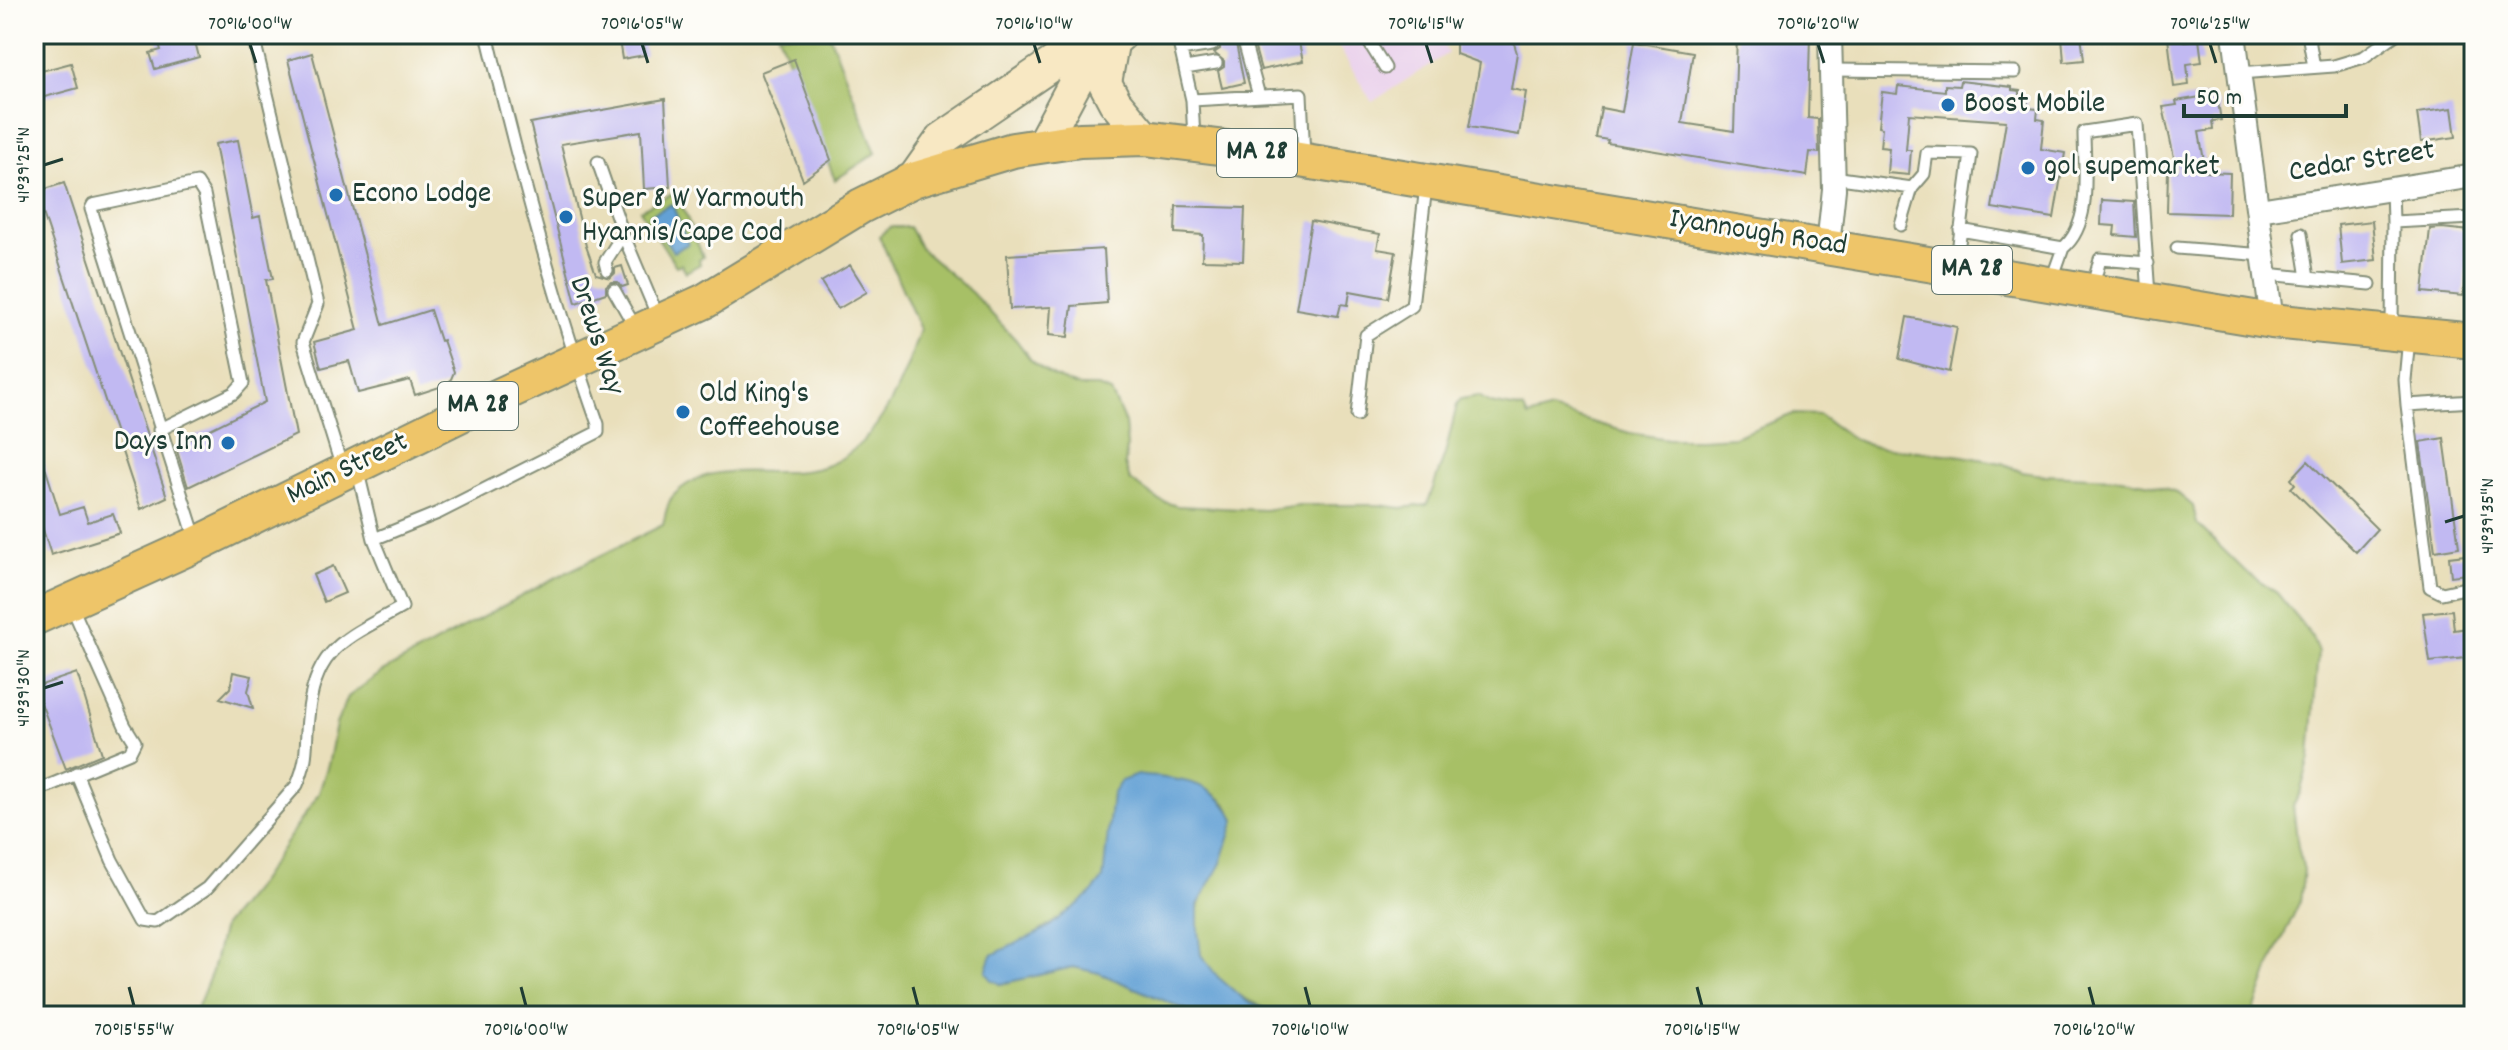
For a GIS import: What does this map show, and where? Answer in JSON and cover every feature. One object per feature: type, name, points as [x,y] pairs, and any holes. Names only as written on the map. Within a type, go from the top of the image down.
[{"type":"main road","name":"Main Street","points":[[913,180],[942,139],[1097,38]]},
{"type":"main road","points":[[1097,38],[1105,83],[1115,102],[1145,138]]},
{"type":"main road","points":[[1042,145],[1097,38]]},
{"type":"main road","name":"Iyannough Road","points":[[1042,145],[1080,140],[1145,138],[1194,143],[1956,266],[2272,321],[2474,341]]},
{"type":"main road","name":"Main Street","points":[[34,618],[197,544],[575,360],[705,301],[861,206],[913,180],[986,157],[1042,145]]},
{"type":"street","points":[[1828,246],[1833,177],[1830,34]]},
{"type":"street","name":"Cedar Street","points":[[2234,34],[2272,321]]},
{"type":"street","name":"Cedar Street","points":[[2259,210],[2474,176]]},
{"type":"lane","name":"Drews Way","points":[[374,539],[438,513],[598,432],[521,176],[487,34]]},
{"type":"lane","points":[[1177,34],[1192,100],[1194,143]]},
{"type":"lane","points":[[1364,34],[1385,68]]},
{"type":"lane","points":[[2308,34],[2314,67]]},
{"type":"lane","points":[[2239,73],[2334,66],[2364,57],[2396,34]]},
{"type":"lane","points":[[1240,38],[1244,59],[1259,96]]},
{"type":"lane","points":[[76,773],[112,860],[145,920],[158,922],[207,888],[297,785],[309,745],[312,691],[333,649],[356,631],[402,607],[374,539],[303,342],[318,304],[254,40]]},
{"type":"lane","points":[[1181,50],[1212,45]]},
{"type":"lane","points":[[1185,68],[1216,63]]},
{"type":"lane","points":[[1832,70],[2015,72]]},
{"type":"lane","points":[[1192,100],[1301,94],[1305,161]]},
{"type":"lane","points":[[2051,284],[2063,248],[2073,239],[2083,205],[2084,132],[2137,124],[2149,300]]},
{"type":"lane","points":[[1901,225],[1912,188],[1924,174],[1927,153],[1971,154],[1956,266]]},
{"type":"lane","points":[[598,162],[623,234],[649,326]]},
{"type":"lane","points":[[1833,177],[1912,188]]},
{"type":"lane","points":[[1357,415],[1366,335],[1412,306],[1426,181]]},
{"type":"lane","points":[[159,430],[234,393],[243,383],[204,194],[197,183],[192,182],[93,205],[91,209],[159,430],[197,544]]},
{"type":"lane","points":[[2392,188],[2407,405],[2430,587],[2442,593],[2474,586]]},
{"type":"lane","points":[[2393,222],[2474,218]]},
{"type":"lane","points":[[1960,230],[2063,248]]},
{"type":"lane","points":[[607,270],[605,262],[623,234]]},
{"type":"lane","points":[[2301,234],[2308,278]]},
{"type":"lane","points":[[2177,248],[2266,265],[2308,278],[2370,284]]},
{"type":"lane","points":[[2092,291],[2100,259],[2148,263]]},
{"type":"lane","points":[[614,290],[649,326]]},
{"type":"lane","points":[[2407,405],[2474,401]]},
{"type":"lane","points":[[34,782],[38,787],[48,786],[130,752],[135,742],[70,602]]},
{"type":"shaded area","points":[[1331,34],[1437,34],[1448,53],[1372,102]]},
{"type":"green space","points":[[778,34],[829,34],[876,153],[835,180]]},
{"type":"green space","points":[[671,194],[681,203],[703,257],[699,260],[700,264],[686,272],[681,264],[676,266],[640,210]]},
{"type":"green space","points":[[890,227],[909,227],[921,249],[972,293],[1031,360],[1046,372],[1081,387],[1098,387],[1111,392],[1125,423],[1125,464],[1130,480],[1159,500],[1177,506],[1264,510],[1299,505],[1401,508],[1427,505],[1445,454],[1457,405],[1461,399],[1479,396],[1490,403],[1524,409],[1528,417],[1551,410],[1630,433],[1668,439],[1734,437],[1793,414],[1819,415],[1850,437],[1871,446],[1963,456],[2043,475],[2116,478],[2176,492],[2193,506],[2197,524],[2247,573],[2277,593],[2311,635],[2318,652],[2310,758],[2293,806],[2304,870],[2300,901],[2273,959],[2252,1016],[1277,1016],[1230,988],[1201,955],[1196,921],[1199,903],[1235,820],[1226,803],[1215,794],[1112,794],[1104,879],[1090,896],[1022,943],[1001,984],[1073,967],[1099,973],[1201,1016],[194,1016],[212,971],[223,926],[259,883],[319,793],[336,724],[348,697],[382,672],[549,581],[663,525],[671,499],[690,483],[708,475],[728,472],[811,470],[849,454],[864,440],[889,406],[920,329],[879,236]]},
{"type":"water","points":[[672,204],[688,244],[673,252],[650,215]]},
{"type":"water","points":[[1137,775],[1181,780],[1206,789],[1217,796],[1235,820],[1221,863],[1198,905],[1201,955],[1218,977],[1249,1003],[1277,1016],[1201,1016],[1099,973],[1073,967],[1001,984],[992,980],[986,972],[992,955],[1046,929],[1089,896],[1103,879],[1112,794],[1121,781]]},
{"type":"building","points":[[193,34],[199,57],[155,69],[150,53],[161,50],[158,40]]},
{"type":"building","points":[[618,34],[642,34],[645,55],[622,59]]},
{"type":"building","points":[[1209,34],[1234,34],[1244,83],[1222,88],[1218,71],[1224,67],[1224,61],[1214,53],[1220,49],[1220,43]]},
{"type":"building","points":[[1251,34],[1297,34],[1303,61],[1261,70]]},
{"type":"building","points":[[1456,34],[1511,34],[1517,53],[1511,89],[1526,92],[1519,135],[1469,127],[1480,63],[1456,54]]},
{"type":"building","points":[[1737,34],[1810,34],[1808,118],[1818,119],[1819,153],[1810,152],[1807,176],[1607,143],[1608,140],[1596,138],[1601,108],[1622,112],[1634,42],[1693,52],[1682,123],[1734,131]]},
{"type":"building","points":[[2081,35],[2084,60],[2064,62],[2062,36]]},
{"type":"building","points":[[2184,36],[2184,41],[2199,39],[2202,62],[2187,64],[2189,85],[2174,87],[2168,38]]},
{"type":"building","name":"Econo Lodge","points":[[312,53],[383,325],[430,310],[454,372],[449,384],[415,395],[410,380],[358,393],[349,361],[321,368],[314,342],[358,330],[288,60]]},
{"type":"building","points":[[794,59],[831,160],[803,180],[761,72]]},
{"type":"building","points":[[71,63],[78,88],[34,100],[34,73]]},
{"type":"building","points":[[1960,81],[2012,87],[2012,90],[2020,91],[2020,95],[2028,96],[2027,108],[2038,109],[2037,119],[2044,120],[2041,149],[2065,153],[2054,218],[1992,208],[2006,121],[1909,114],[1906,150],[1911,150],[1909,175],[1887,173],[1889,148],[1880,147],[1882,128],[1878,127],[1882,92],[1897,94],[1898,86],[1945,91],[1945,85],[1959,86]]},
{"type":"building","points":[[2207,96],[2208,103],[2218,102],[2221,120],[2212,121],[2213,130],[2199,132],[2206,172],[2230,173],[2229,214],[2167,212],[2168,171],[2177,171],[2163,107],[2177,105],[2176,101]]},
{"type":"building","name":"Super 8 W Yarmouth Hyannis/Cape Cod","points":[[665,99],[670,187],[644,189],[641,131],[561,144],[596,274],[610,278],[615,268],[622,266],[628,285],[622,287],[618,282],[611,282],[606,286],[606,293],[576,303],[530,123]]},
{"type":"building","points":[[2452,108],[2456,137],[2421,142],[2417,113]]},
{"type":"building","points":[[238,140],[253,218],[260,216],[273,279],[266,280],[296,435],[188,487],[178,445],[265,402],[215,144]]},
{"type":"building","points":[[64,183],[167,497],[141,509],[36,192]]},
{"type":"building","points":[[2102,200],[2134,202],[2136,237],[2114,235],[2115,226],[2101,225]]},
{"type":"building","points":[[1176,206],[1245,208],[1243,261],[1202,260],[1203,235],[1175,233]]},
{"type":"building","points":[[1311,221],[1380,234],[1377,249],[1396,252],[1388,298],[1350,291],[1348,305],[1341,304],[1338,316],[1296,309]]},
{"type":"building","points":[[2372,221],[2376,260],[2342,264],[2338,225]]},
{"type":"building","points":[[2430,229],[2470,231],[2463,296],[2423,292]]},
{"type":"building","points":[[1104,249],[1107,303],[1072,306],[1068,337],[1049,335],[1051,307],[1010,309],[1007,255]]},
{"type":"building","points":[[850,265],[867,292],[838,309],[821,282]]},
{"type":"building","points":[[1907,317],[1957,327],[1949,372],[1899,359]]},
{"type":"building","points":[[2444,438],[2459,547],[2435,551],[2420,442]]},
{"type":"building","points":[[38,445],[60,514],[83,507],[88,522],[113,514],[120,533],[51,555],[34,501],[34,446]]},
{"type":"building","points":[[2308,461],[2377,529],[2356,552],[2291,488],[2295,484],[2291,479]]},
{"type":"building","points":[[2474,554],[2474,573],[2451,576],[2449,557]]},
{"type":"building","points":[[333,566],[345,593],[324,602],[313,575]]},
{"type":"building","points":[[2452,610],[2454,630],[2474,627],[2474,657],[2430,662],[2423,613]]},
{"type":"building","points":[[233,672],[252,676],[248,691],[253,708],[220,698],[230,688]]},
{"type":"building","points":[[77,673],[102,754],[66,769],[35,687]]},
{"type":"place","name":"Boost Mobile","points":[[1948,105]]},
{"type":"place","name":"gol supemarket","points":[[2028,168]]},
{"type":"place","name":"Econo Lodge","points":[[336,195]]},
{"type":"place","name":"Super 8 W Yarmouth Hyannis/Cape Cod","points":[[566,217]]},
{"type":"place","name":"Old King's Coffeehouse","points":[[683,412]]},
{"type":"place","name":"Days Inn","points":[[228,443]]}]
